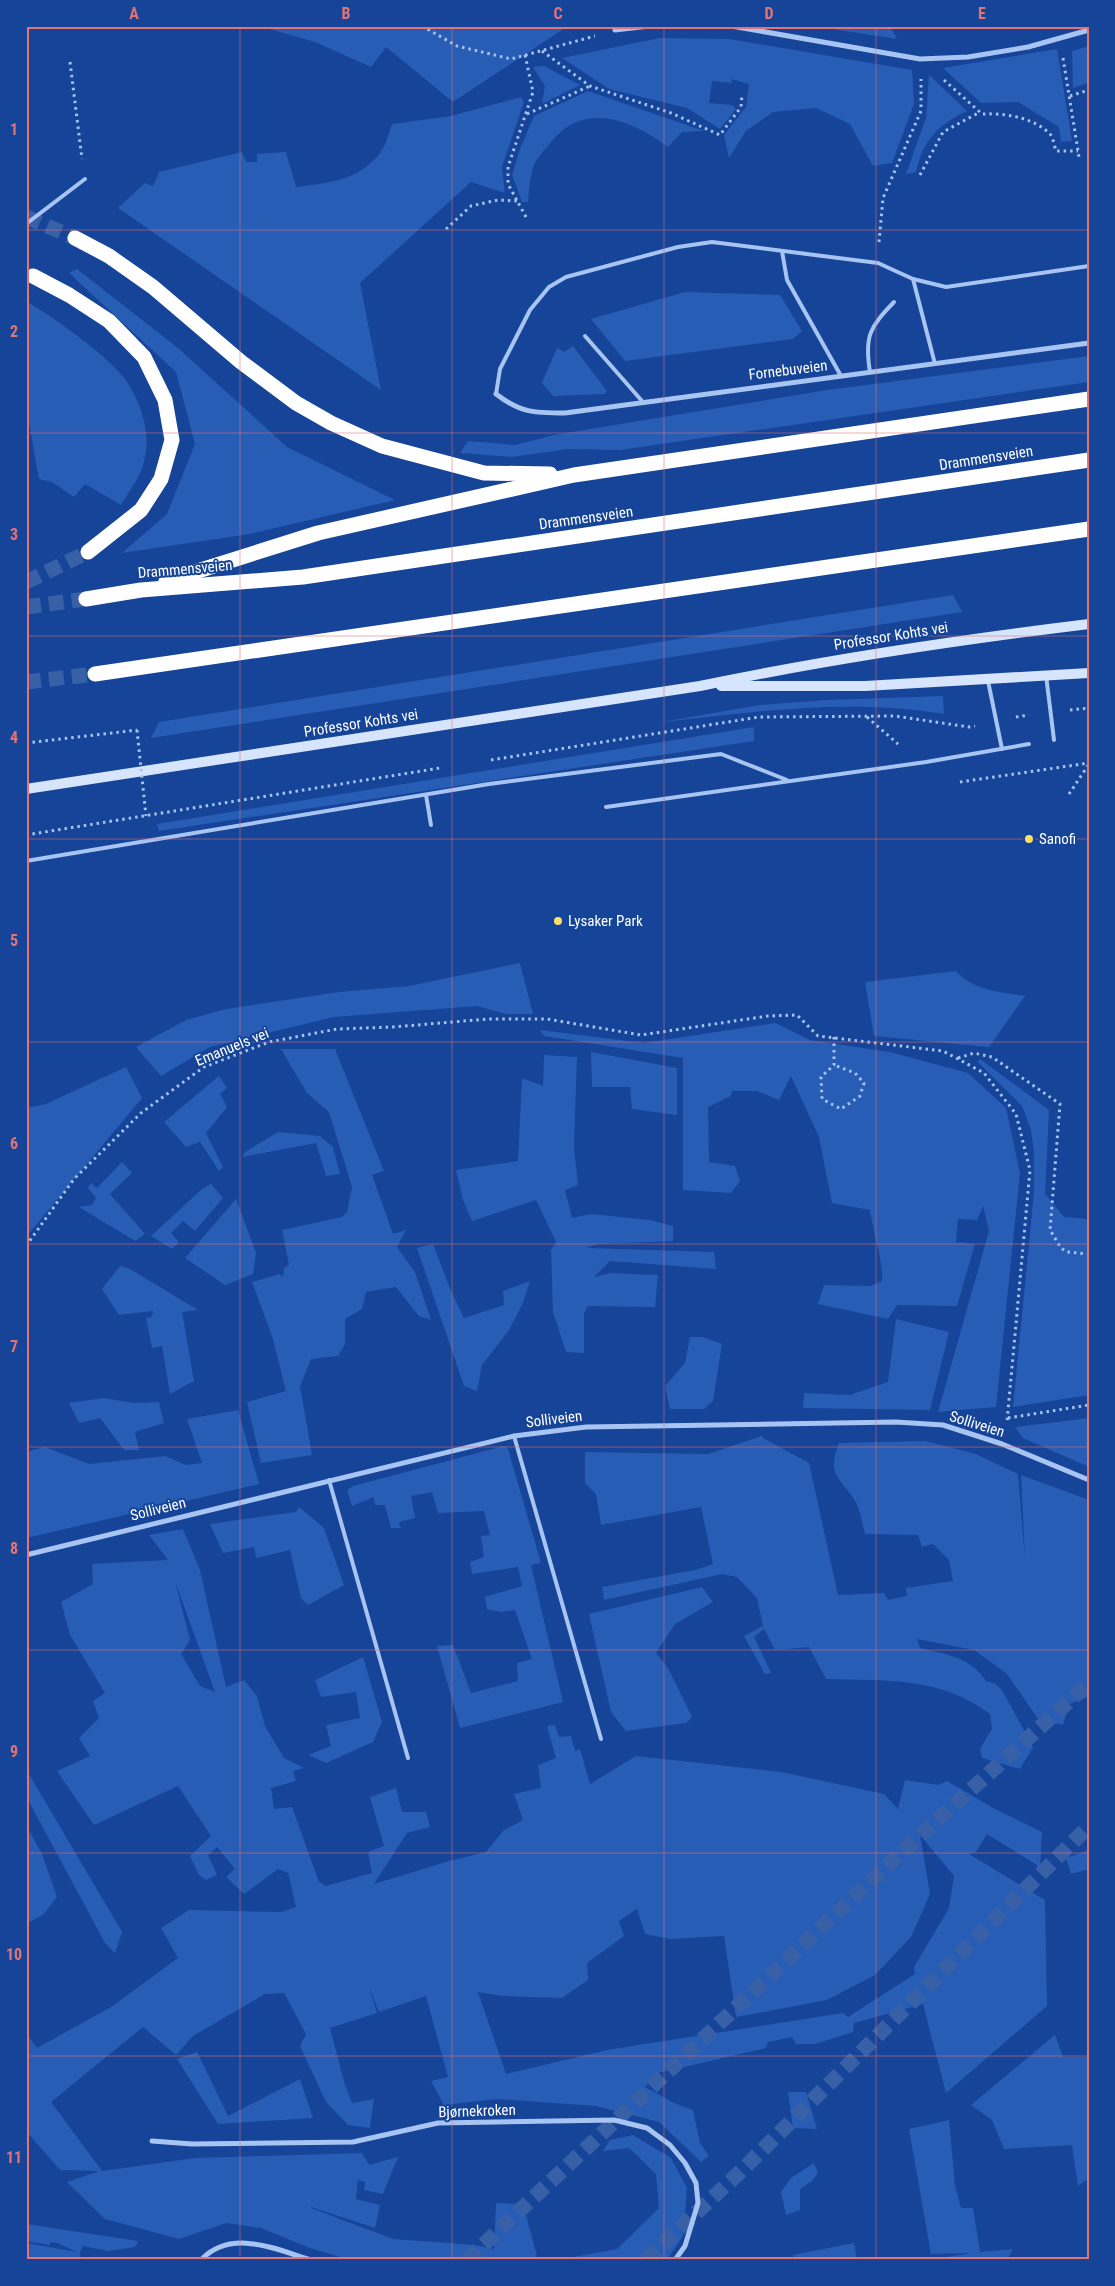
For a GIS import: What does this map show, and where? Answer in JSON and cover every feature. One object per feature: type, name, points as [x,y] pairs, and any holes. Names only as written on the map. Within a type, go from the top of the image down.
[{"type":"highway","points":[[75,238],[109,256],[153,287],[241,362],[296,403],[330,423],[382,446],[484,473],[574,475]]},
{"type":"highway","points":[[33,276],[69,295],[109,321],[144,357],[165,400],[172,440],[161,479],[141,510],[88,552]]},
{"type":"highway","points":[[141,590],[318,533],[574,475],[1089,399]]},
{"type":"highway","name":"Drammensveien","points":[[86,599],[141,590],[304,577],[1089,460]]},
{"type":"highway","points":[[95,674],[1089,529]]},
{"type":"highway","points":[[1055,535],[1089,534]]},
{"type":"main road","name":"Professor Kohts vei","points":[[26,790],[700,686],[892,650],[1089,624]]},
{"type":"main road","name":"Professor Kohts vei","points":[[700,686],[865,686],[1089,673]]},
{"type":"street","points":[[615,28],[649,26]]},
{"type":"street","points":[[731,26],[923,59],[968,57],[1028,47],[1089,30]]},
{"type":"street","name":"Fornebuveien","points":[[496,394],[513,407],[536,413],[564,413],[642,401],[1089,343]]},
{"type":"street","name":"Solliveien","points":[[26,1555],[514,1436],[586,1427],[896,1422],[944,1425],[1002,1444],[1089,1480]]},
{"type":"street","name":"Bjørnekroken","points":[[152,2141],[192,2144],[353,2142],[438,2123],[614,2120],[647,2128],[670,2145],[685,2163],[696,2183],[698,2203],[685,2246],[675,2260]]},
{"type":"street","points":[[201,2260],[232,2242],[256,2244],[311,2260]]},
{"type":"lane","points":[[26,224],[85,180]]},
{"type":"lane","points":[[496,394],[500,370],[530,310],[549,287],[566,277],[678,247],[712,242],[878,263],[914,279],[946,287],[1089,266]]},
{"type":"lane","points":[[782,250],[787,280],[841,376]]},
{"type":"lane","points":[[914,279],[935,364]]},
{"type":"lane","points":[[870,372],[867,338],[876,320],[894,302]]},
{"type":"lane","points":[[586,336],[642,401]]},
{"type":"lane","points":[[1046,675],[1054,740]]},
{"type":"lane","points":[[988,679],[1002,749]]},
{"type":"lane","points":[[606,807],[926,762],[1029,744]]},
{"type":"lane","points":[[26,860],[489,784],[721,754],[788,780]]},
{"type":"lane","points":[[426,795],[431,825]]},
{"type":"lane","points":[[514,1436],[601,1739]]},
{"type":"lane","points":[[329,1480],[408,1758]]},
{"type":"path","points":[[422,26],[457,46],[510,59],[615,28]]},
{"type":"path","points":[[1060,38],[1079,157]]},
{"type":"path","points":[[542,51],[590,86],[671,113],[720,134],[741,106],[742,94]]},
{"type":"path","points":[[525,55],[533,92],[508,167],[508,184],[526,217]]},
{"type":"path","points":[[923,59],[980,112]]},
{"type":"path","points":[[878,263],[883,198],[921,111],[923,59]]},
{"type":"path","points":[[70,62],[85,180]]},
{"type":"path","points":[[526,114],[590,86]]},
{"type":"path","points":[[1070,96],[1089,90]]},
{"type":"path","points":[[920,175],[944,132],[980,112],[1001,113],[1030,122],[1050,133],[1056,150],[1078,151]]},
{"type":"path","points":[[446,229],[471,206],[498,200],[518,201]]},
{"type":"path","points":[[866,716],[904,750]]},
{"type":"path","points":[[26,743],[136,730],[146,816],[26,835]]},
{"type":"path","points":[[960,782],[1089,763]]},
{"type":"path","points":[[1069,794],[1089,763]]},
{"type":"path","name":"Emanuels vei","points":[[26,1246],[74,1179],[141,1113],[204,1067],[270,1042],[337,1029],[393,1027],[488,1019],[547,1019],[641,1035],[768,1016],[797,1015],[818,1036],[834,1037]]},
{"type":"path","points":[[834,1065],[855,1073],[864,1083],[860,1096],[841,1109],[822,1099],[821,1077],[834,1065],[834,1037],[943,1050],[984,1074],[1016,1114],[1030,1170],[1008,1418],[1002,1444]]},
{"type":"path","points":[[957,1058],[974,1053],[992,1057],[1060,1104],[1050,1230],[1061,1248],[1067,1252],[1089,1254]]},
{"type":"path","points":[[1008,1418],[1089,1405]]},
{"type":"shaded area","points":[[259,26],[568,26],[453,102],[386,47],[371,67],[315,42]]},
{"type":"shaded area","points":[[813,26],[890,26],[897,39]]},
{"type":"shaded area","points":[[660,38],[729,39],[912,70],[914,104],[892,163],[873,166],[850,124],[816,108],[773,112],[746,131],[729,158],[724,135],[746,107],[749,84],[731,79],[732,83],[712,81],[709,103],[732,105],[736,109],[720,129],[687,108],[609,89],[562,58]]},
{"type":"shaded area","points":[[1089,46],[1089,83],[1073,88],[1072,51]]},
{"type":"shaded area","points":[[1057,49],[1072,141],[1061,142],[1059,127],[1018,102],[981,103],[943,68]]},
{"type":"shaded area","points":[[544,66],[580,85],[542,104],[545,86],[533,67]]},
{"type":"shaded area","points":[[929,75],[967,111],[948,122],[934,134],[923,151],[916,172],[906,174],[926,118]]},
{"type":"shaded area","points":[[588,91],[704,131],[682,132],[668,147],[637,128],[622,122],[606,118],[590,118],[575,123],[561,132],[537,159],[532,172],[528,202],[522,202],[512,175],[520,149],[534,116]]},
{"type":"shaded area","points":[[521,97],[524,102],[502,167],[505,193],[471,182],[360,283],[381,390],[118,208],[145,183],[153,186],[159,172],[242,152],[246,162],[257,162],[257,154],[286,152],[296,187],[342,179],[362,170],[372,162],[384,146],[392,124],[451,116]]},
{"type":"shaded area","points":[[77,269],[178,348],[287,447],[395,500],[250,534],[122,553],[167,514],[195,444],[176,372],[69,273]]},
{"type":"shaded area","points":[[685,292],[780,295],[802,331],[793,339],[625,361],[591,319]]},
{"type":"shaded area","points":[[26,301],[97,351],[121,375],[134,394],[145,424],[146,455],[139,475],[121,505],[85,484],[74,497],[52,482],[39,479],[26,406]]},
{"type":"shaded area","points":[[573,346],[607,391],[604,394],[553,396],[542,383],[557,348],[564,352]]},
{"type":"shaded area","points":[[1089,356],[1089,382],[620,450],[568,449],[512,457],[460,453],[468,441],[515,445],[554,435],[827,390]]},
{"type":"shaded area","points":[[953,595],[962,612],[151,738],[159,722]]},
{"type":"shaded area","points":[[943,696],[944,714],[909,709],[873,707],[800,708],[656,723],[760,705],[827,700]]},
{"type":"shaded area","points":[[754,727],[754,741],[159,831],[157,824]]},
{"type":"shaded area","points":[[520,963],[533,1014],[506,1014],[477,1006],[334,1017],[210,1047],[161,1076],[136,1047],[186,1020],[226,1009],[339,992],[409,986]]},
{"type":"shaded area","points":[[956,971],[963,978],[979,987],[1025,996],[989,1047],[874,1036],[865,982]]},
{"type":"shaded area","points":[[775,1023],[810,1040],[890,1052],[968,1073],[1006,1108],[1020,1173],[996,1407],[938,1412],[989,1231],[983,1206],[977,1220],[958,1219],[956,1242],[975,1244],[957,1306],[897,1305],[888,1319],[818,1304],[824,1285],[871,1286],[882,1281],[881,1263],[870,1210],[832,1203],[819,1137],[791,1076],[779,1100],[757,1091],[732,1091],[731,1096],[708,1107],[709,1162],[735,1166],[740,1181],[731,1193],[683,1190],[683,1058],[544,1036],[540,1030],[644,1043]]},
{"type":"shaded area","points":[[281,1049],[335,1049],[384,1171],[372,1175],[393,1234],[406,1230],[397,1247],[415,1272],[431,1320],[419,1316],[396,1287],[366,1292],[362,1309],[345,1319],[345,1344],[338,1356],[311,1359],[300,1386],[312,1455],[261,1463],[247,1402],[286,1391],[273,1339],[252,1282],[280,1274],[283,1277],[284,1268],[289,1265],[282,1230],[342,1217],[347,1212],[352,1187],[329,1112],[307,1093]]},
{"type":"shaded area","points":[[591,1052],[677,1068],[677,1115],[632,1109],[630,1087],[592,1087]]},
{"type":"shaded area","points":[[544,1055],[577,1057],[574,1146],[578,1185],[565,1190],[572,1218],[591,1214],[650,1220],[673,1226],[673,1241],[598,1244],[586,1248],[714,1252],[716,1269],[610,1261],[594,1277],[611,1273],[658,1275],[655,1307],[588,1306],[584,1313],[584,1353],[566,1352],[553,1312],[551,1250],[556,1242],[536,1200],[472,1221],[463,1200],[456,1170],[518,1161],[522,1078],[543,1086]]},
{"type":"shaded area","points":[[980,1059],[1049,1110],[1045,1194],[1064,1217],[1089,1219],[1089,1395],[1013,1407],[1034,1192],[1034,1153],[1031,1130],[1022,1106],[978,1062]]},
{"type":"shaded area","points":[[126,1067],[142,1098],[26,1237],[26,1108],[46,1104]]},
{"type":"shaded area","points":[[219,1076],[227,1088],[220,1094],[227,1107],[206,1133],[223,1167],[219,1171],[200,1142],[186,1147],[164,1122]]},
{"type":"shaded area","points":[[278,1132],[320,1136],[333,1147],[340,1174],[326,1176],[316,1143],[242,1157],[245,1152]]},
{"type":"shaded area","points":[[122,1162],[132,1173],[110,1194],[145,1234],[135,1241],[79,1207],[92,1205],[96,1198],[88,1188],[91,1183],[97,1188]]},
{"type":"shaded area","points":[[211,1184],[223,1198],[195,1231],[183,1221],[171,1233],[179,1242],[172,1249],[151,1236],[201,1190]]},
{"type":"shaded area","points":[[236,1199],[256,1253],[253,1274],[225,1285],[185,1258]]},
{"type":"shaded area","points":[[433,1244],[451,1291],[464,1318],[504,1305],[503,1291],[530,1281],[522,1305],[509,1330],[482,1365],[477,1391],[464,1386],[417,1248]]},
{"type":"shaded area","points":[[120,1266],[130,1269],[198,1310],[182,1312],[194,1381],[170,1394],[162,1346],[152,1348],[146,1318],[152,1317],[153,1311],[119,1315],[102,1289]]},
{"type":"shaded area","points":[[896,1319],[949,1332],[930,1410],[803,1408],[804,1393],[850,1395],[888,1382]]},
{"type":"shaded area","points":[[690,1337],[703,1337],[722,1344],[713,1401],[704,1409],[670,1409],[665,1386],[685,1363]]},
{"type":"shaded area","points":[[103,1398],[134,1403],[159,1402],[164,1423],[135,1432],[139,1450],[124,1450],[100,1418],[79,1423],[69,1403]]},
{"type":"shaded area","points":[[238,1410],[259,1484],[26,1538],[26,1452],[45,1447],[89,1464],[165,1456],[186,1465],[202,1463],[187,1419]]},
{"type":"shaded area","points":[[1089,1418],[1089,1467],[1023,1438],[1015,1427]]},
{"type":"shaded area","points":[[762,1436],[809,1463],[838,1595],[884,1593],[888,1600],[907,1596],[906,1588],[953,1581],[949,1560],[933,1544],[922,1547],[918,1535],[865,1534],[856,1503],[839,1479],[834,1468],[839,1443],[925,1441],[976,1454],[1018,1474],[1025,1559],[1021,1475],[1089,1500],[1089,1697],[1069,1704],[1063,1725],[1038,1719],[1007,1674],[974,1650],[917,1639],[920,1648],[948,1655],[965,1662],[980,1673],[986,1681],[994,1683],[1002,1690],[1033,1747],[1020,1769],[982,1758],[980,1749],[992,1729],[990,1714],[971,1702],[951,1693],[912,1683],[826,1679],[809,1647],[775,1650],[764,1629],[754,1637],[771,1673],[765,1674],[744,1636],[763,1626],[757,1598],[737,1577],[722,1574],[604,1600],[602,1587],[695,1570],[713,1564],[701,1507],[601,1525],[596,1494],[585,1483],[585,1452],[708,1454]]},
{"type":"shaded area","points":[[504,1446],[508,1449],[541,1563],[531,1565],[563,1702],[460,1728],[437,1646],[453,1645],[471,1693],[518,1681],[517,1663],[532,1659],[515,1610],[501,1612],[487,1609],[485,1597],[522,1586],[518,1567],[472,1574],[470,1562],[484,1557],[481,1536],[490,1535],[484,1511],[438,1513],[432,1492],[411,1496],[415,1518],[399,1522],[401,1528],[391,1528],[385,1505],[375,1505],[374,1497],[352,1506],[347,1490],[353,1486]]},
{"type":"shaded area","points":[[299,1507],[324,1528],[344,1585],[308,1605],[301,1598],[290,1550],[256,1558],[254,1547],[223,1553],[210,1524],[296,1512]]},
{"type":"shaded area","points":[[183,1529],[200,1570],[226,1687],[244,1680],[257,1696],[265,1726],[284,1758],[304,1768],[293,1771],[296,1781],[271,1788],[274,1809],[292,1807],[319,1882],[326,1886],[372,1873],[368,1852],[384,1846],[370,1797],[396,1788],[402,1812],[426,1812],[430,1827],[407,1833],[374,1884],[449,1861],[486,1852],[504,1830],[523,1820],[514,1794],[541,1788],[538,1765],[556,1758],[547,1726],[555,1725],[559,1737],[571,1736],[575,1751],[580,1749],[590,1784],[636,1756],[781,1772],[884,1794],[898,1809],[905,1780],[938,1785],[947,1781],[995,1809],[1042,1832],[1040,1867],[987,1834],[976,1852],[969,1854],[1045,1900],[1047,2006],[946,2093],[923,2004],[854,2023],[853,2032],[815,2044],[796,2044],[792,2037],[768,2042],[766,2048],[658,2073],[645,2087],[674,2103],[693,2110],[700,2143],[709,2156],[701,2162],[659,2122],[596,2106],[498,2099],[444,2105],[431,2081],[448,2077],[426,1996],[379,2012],[369,1987],[377,2013],[330,2028],[345,2085],[352,2103],[374,2099],[370,2128],[348,2125],[326,2102],[300,2046],[306,2034],[284,1993],[265,1994],[193,2036],[176,2055],[143,2027],[51,2102],[102,2171],[195,2158],[362,2153],[369,2165],[398,2157],[383,2194],[364,2190],[365,2182],[358,2180],[356,2199],[380,2205],[375,2228],[311,2208],[393,2239],[475,2245],[494,2249],[496,2203],[523,2204],[538,2260],[350,2260],[310,2248],[261,2228],[226,2223],[179,2239],[105,2219],[67,2182],[100,2171],[60,2170],[26,2131],[26,2033],[37,2048],[111,2007],[178,1958],[161,1928],[189,1910],[281,1912],[296,1907],[288,1873],[278,1869],[244,1894],[226,1877],[235,1869],[217,1847],[208,1855],[217,1875],[206,1880],[199,1875],[190,1856],[211,1836],[178,1786],[94,1825],[57,1771],[90,1756],[79,1738],[99,1718],[93,1701],[105,1693],[70,1635],[61,1602],[93,1584],[92,1564],[168,1560],[149,1535]],"holes":[[[175,1581],[215,1692],[200,1686],[181,1654],[190,1640]],[[920,1835],[954,1876],[949,1908],[914,1967],[915,1974],[848,2017],[843,2013],[607,2050],[506,2074],[478,1992],[503,1996],[562,1998],[588,1980],[587,1963],[624,1936],[619,1921],[637,1909],[645,1934],[671,1939],[724,1936],[736,2017],[827,2000],[875,1975],[911,1937],[930,1894]]]},
{"type":"shaded area","points":[[702,1587],[713,1602],[675,1624],[656,1653],[669,1670],[692,1717],[686,1723],[626,1731],[611,1712],[589,1614]]},
{"type":"shaded area","points":[[363,1657],[382,1722],[373,1742],[326,1763],[308,1755],[331,1746],[326,1725],[360,1718],[356,1692],[321,1697],[315,1680]]},
{"type":"shaded area","points":[[26,1769],[122,1932],[115,1953],[105,1943],[26,1796]]},
{"type":"shaded area","points":[[26,1825],[42,1854],[57,1897],[44,1914],[26,1924]]},
{"type":"shaded area","points":[[1089,1850],[1089,1869],[1071,1874],[1066,1858]]},
{"type":"shaded area","points":[[1055,2035],[1063,2057],[1089,2057],[1089,2178],[1078,2186],[1072,2145],[1004,2149],[992,2120],[971,2105]]},
{"type":"shaded area","points":[[197,2052],[228,2116],[300,2079],[313,2118],[218,2124],[177,2059]]},
{"type":"shaded area","points":[[788,2092],[806,2092],[817,2129],[793,2128]]},
{"type":"shaded area","points":[[949,2120],[955,2185],[961,2208],[973,2208],[980,2252],[1013,2249],[1007,2260],[925,2260],[972,2253],[931,2254],[909,2129]]},
{"type":"shaded area","points":[[633,2135],[671,2158],[687,2188],[683,2236],[667,2260],[557,2260],[617,2249],[659,2208],[656,2174],[629,2148],[603,2151],[610,2140]]},
{"type":"shaded area","points":[[814,2163],[818,2173],[812,2181],[800,2189],[800,2210],[786,2215],[781,2192],[791,2178]]},
{"type":"shaded area","points":[[26,2224],[138,2241],[135,2247],[108,2251],[83,2246],[80,2253],[81,2260],[26,2259],[26,2243],[77,2252],[57,2243],[50,2242],[50,2245],[26,2241]]},
{"type":"shaded area","points":[[854,2243],[857,2260],[794,2260],[793,2255]]},
{"type":"tunnel","points":[[26,217],[75,238]]},
{"type":"tunnel","points":[[26,582],[88,552]]},
{"type":"tunnel","points":[[26,607],[86,599]]},
{"type":"tunnel","points":[[26,682],[95,674]]},
{"type":"tunnel","points":[[467,2260],[901,1853],[1089,1683]]},
{"type":"tunnel","points":[[646,2260],[740,2172],[1089,1826]]},
{"type":"place","name":"Sanofi","points":[[1029,839]]},
{"type":"place","name":"Lysaker Park","points":[[558,921]]}]
